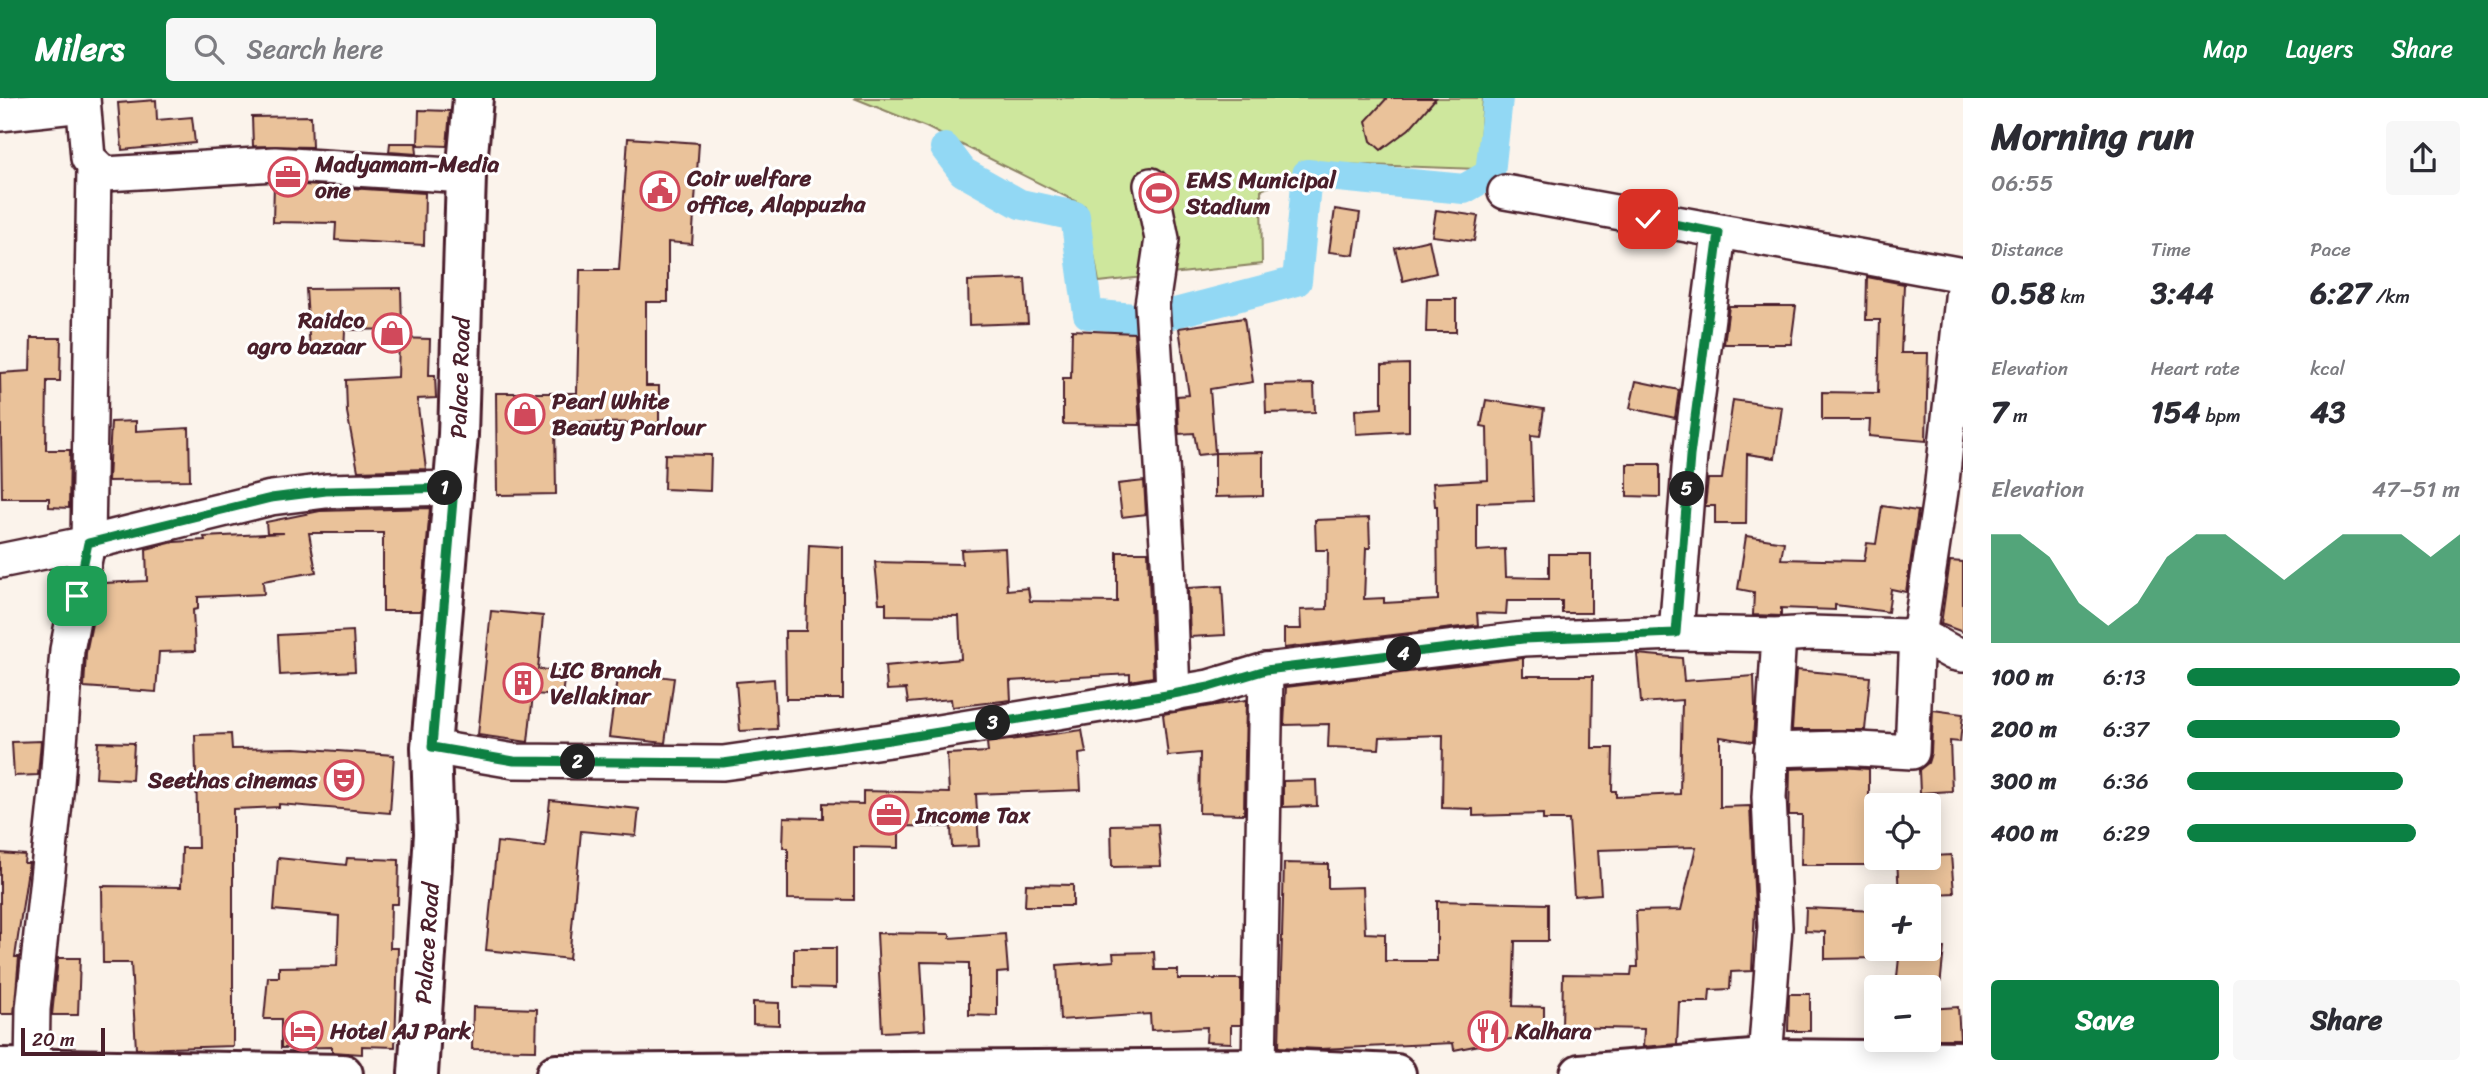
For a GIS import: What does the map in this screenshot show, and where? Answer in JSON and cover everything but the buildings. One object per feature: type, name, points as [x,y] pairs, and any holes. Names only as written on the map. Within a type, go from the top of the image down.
[{"type":"main road","name":"Palace Road","points":[[418,1074],[434,834],[432,747],[454,488],[466,176],[472,98]]},
{"type":"main road","points":[[1580,1074],[1765,1059],[1963,1061]]},
{"type":"main road","points":[[556,1074],[1259,1068],[1396,1074]]},
{"type":"main road","points":[[35,1070],[343,1074]]},
{"type":"street","points":[[0,114],[83,102],[88,158],[94,167],[105,174],[275,164],[466,176]]},
{"type":"street","points":[[35,1070],[33,1009],[57,784],[67,650],[88,543],[94,167]]},
{"type":"street","points":[[1151,185],[1162,239],[1152,305],[1173,694]]},
{"type":"street","points":[[1506,192],[1719,233],[1963,275]]},
{"type":"street","points":[[1676,633],[1690,456],[1719,233]]},
{"type":"street","points":[[1772,750],[1912,752],[1917,633],[1952,493],[1963,289]]},
{"type":"street","points":[[0,561],[88,543],[271,498],[326,491],[454,488]]},
{"type":"street","points":[[432,747],[514,761],[723,763],[890,740],[1173,694],[1209,687],[1266,670],[1523,639],[1676,633],[1907,636],[1917,633],[1953,653],[1963,655]]},
{"type":"street","points":[[1765,1059],[1774,927],[1769,797],[1779,635]]},
{"type":"street","points":[[1259,1068],[1266,670]]},
{"type":"green space","name":"EMS Municipal Stadium","points":[[854,98],[1483,98],[1478,169],[1310,163],[1286,180],[1261,190],[1262,264],[1099,282],[1085,206],[926,127]]},
{"type":"waterway","points":[[1171,314],[1297,281],[1307,174],[1464,189],[1490,174],[1498,98]]},
{"type":"waterway","points":[[945,148],[963,172],[1020,204],[1075,216],[1088,314],[1134,318]]},
{"type":"place","name":"Madyamam-Media one","points":[[288,177]]},
{"type":"place","name":"Coir welfare office, Alappuzha","points":[[660,191]]},
{"type":"place","name":"EMS Municipal Stadium","points":[[1159,193]]},
{"type":"place","name":"Raidco agro bazaar","points":[[392,333]]},
{"type":"place","name":"Pearl White Beauty Parlour","points":[[525,414]]},
{"type":"place","name":"LIC Branch Vellakinar","points":[[523,683]]},
{"type":"place","name":"Seethas cinemas","points":[[344,780]]},
{"type":"place","name":"Income Tax","points":[[889,815]]},
{"type":"place","name":"Hotel AJ Park","points":[[303,1031]]},
{"type":"place","name":"Kalhara","points":[[1488,1031]]},
{"type":"route","points":[[77,596],[88,543],[271,498],[326,491],[454,488],[432,747],[514,761],[639,764],[723,763],[890,740],[1209,687],[1266,670],[1523,639],[1676,633],[1690,456],[1719,233],[1648,219]]}]
